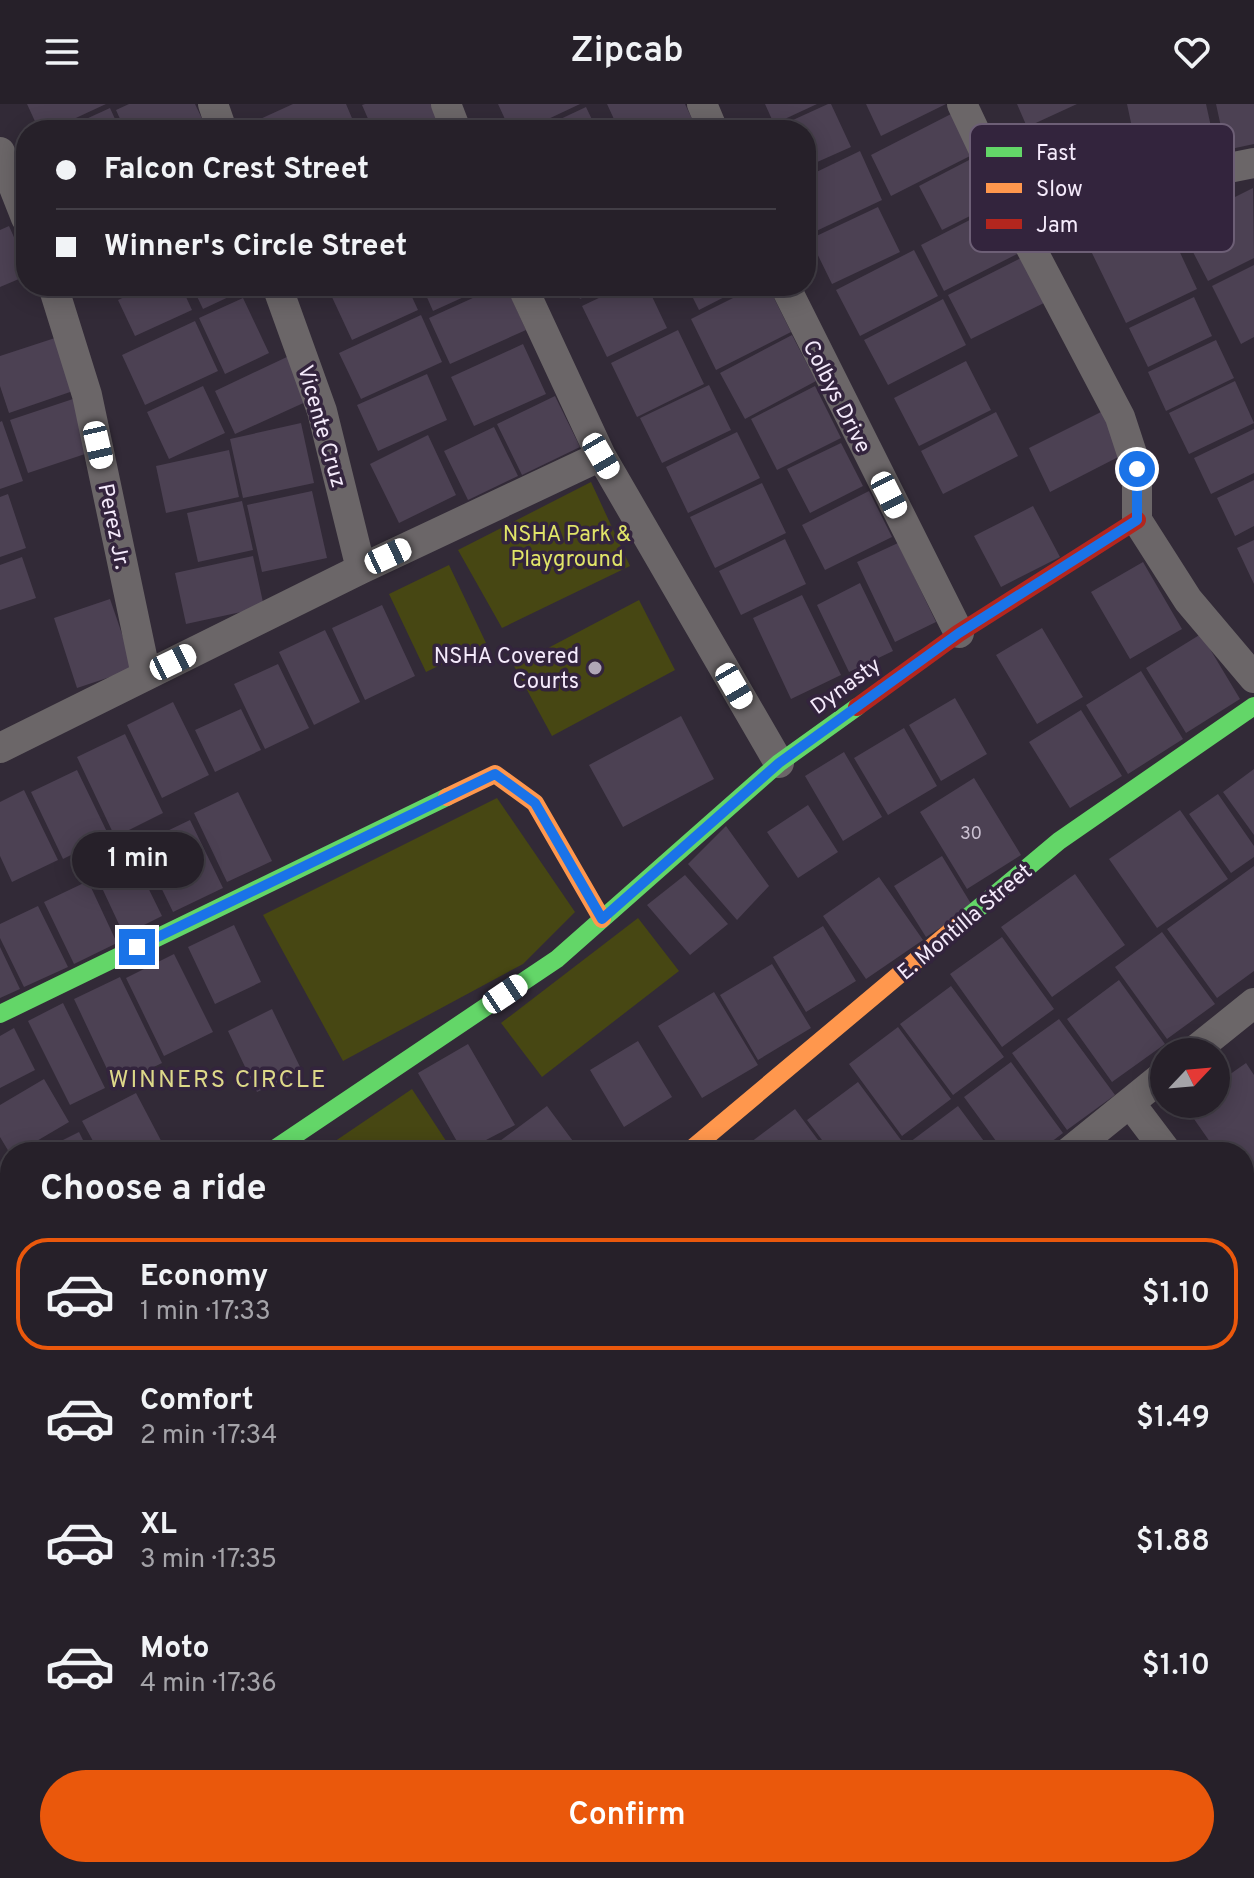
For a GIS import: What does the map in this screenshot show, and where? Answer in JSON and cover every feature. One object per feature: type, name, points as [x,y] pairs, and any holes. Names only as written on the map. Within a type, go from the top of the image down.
[{"type":"street","points":[[962,104],[971,124]]},
{"type":"street","points":[[0,152],[16,193]]},
{"type":"street","points":[[1234,167],[1254,163]]},
{"type":"street","points":[[1033,252],[1120,417],[1137,469],[1137,520],[1188,600],[1254,678]]},
{"type":"street","name":"Perez Jr.","points":[[56,296],[87,395],[146,675]]},
{"type":"street","name":"Vicente Cruz","points":[[281,296],[322,411],[361,569]]},
{"type":"street","points":[[527,296],[601,456],[779,763]]},
{"type":"street","name":"Colbys Drive","points":[[790,296],[959,633]]},
{"type":"street","points":[[0,748],[361,569],[601,456]]},
{"type":"street","name":"Dynasty","points":[[285,1142],[557,959],[779,763],[959,633],[1137,520]]},
{"type":"street","name":"E. Montilla Street","points":[[700,1142],[1059,841],[1254,706]]},
{"type":"street","points":[[0,1014],[495,774],[535,803],[602,919]]},
{"type":"street","points":[[1210,1038],[1254,1003]]},
{"type":"street","points":[[1081,1142],[1150,1087]]},
{"type":"street","points":[[1130,1103],[1159,1142]]},
{"type":"green space","name":"NSHA Park & Playground","points":[[591,482],[630,566],[502,628],[458,550]]},
{"type":"green space","points":[[449,565],[486,643],[426,672],[389,594]]},
{"type":"green space","name":"NSHA Covered Courts","points":[[639,600],[675,670],[552,736],[514,666]]},
{"type":"green space","points":[[497,798],[575,912],[523,964],[343,1061],[263,915]]},
{"type":"green space","points":[[638,918],[679,971],[542,1077],[501,1023]]},
{"type":"green space","points":[[412,1089],[447,1142],[334,1142]]},
{"type":"building","points":[[27,104],[106,104],[72,120],[34,120]]},
{"type":"building","points":[[129,104],[195,104],[203,120],[120,120],[116,110]]},
{"type":"building","points":[[293,104],[346,104],[353,120],[258,120]]},
{"type":"building","points":[[436,104],[444,120],[369,120],[362,105]]},
{"type":"building","points":[[498,104],[580,104],[546,120],[505,120]]},
{"type":"building","points":[[607,104],[685,104],[693,120],[614,120]]},
{"type":"building","points":[[765,104],[817,104],[783,120],[772,120]]},
{"type":"building","points":[[831,104],[851,147],[816,163],[816,120],[793,120]]},
{"type":"building","points":[[866,104],[946,104],[881,136]]},
{"type":"building","points":[[1017,104],[1077,104],[1034,124],[1026,124]]},
{"type":"building","points":[[1127,104],[1206,104],[1210,124],[1131,124]]},
{"type":"building","points":[[1216,104],[1254,104],[1254,144],[1234,148],[1234,124],[1220,124]]},
{"type":"building","points":[[586,107],[592,120],[558,120]]},
{"type":"building","points":[[110,108],[115,120],[84,120]]},
{"type":"building","points":[[951,114],[970,151],[970,156],[891,196],[871,155]]},
{"type":"building","points":[[860,151],[882,200],[816,231],[816,172]]},
{"type":"building","points":[[970,160],[970,216],[942,230],[919,186]]},
{"type":"building","points":[[1253,188],[1254,258],[1208,281],[1193,252],[1234,252],[1234,198]]},
{"type":"building","points":[[878,207],[900,252],[832,284],[816,251],[816,236]]},
{"type":"building","points":[[970,220],[970,252],[1021,252],[944,291],[921,245]]},
{"type":"building","points":[[9,226],[16,242],[16,280],[0,287],[0,230]]},
{"type":"building","points":[[914,250],[938,296],[860,336],[836,290]]},
{"type":"building","points":[[1091,252],[1180,252],[1197,289],[1126,323]]},
{"type":"building","points":[[1023,257],[1046,302],[971,339],[948,295]]},
{"type":"building","points":[[1254,265],[1254,337],[1241,344],[1212,286]]},
{"type":"building","points":[[127,296],[186,296],[192,310],[135,336],[118,300]]},
{"type":"building","points":[[197,296],[231,296],[203,309]]},
{"type":"building","points":[[331,296],[412,296],[418,310],[352,340]]},
{"type":"building","points":[[426,296],[466,296],[433,311]]},
{"type":"building","points":[[477,296],[511,296],[526,330],[450,364],[429,318]]},
{"type":"building","points":[[603,296],[652,296],[667,328],[607,357],[582,306]]},
{"type":"building","points":[[692,296],[726,296],[699,310]]},
{"type":"building","points":[[737,296],[773,296],[791,332],[716,370],[691,319]]},
{"type":"building","points":[[1194,297],[1212,336],[1148,367],[1129,328]]},
{"type":"building","points":[[243,298],[269,353],[225,374],[199,318]]},
{"type":"building","points":[[943,299],[966,345],[888,385],[864,340]]},
{"type":"building","points":[[421,315],[442,362],[361,399],[339,353]]},
{"type":"building","points":[[195,321],[218,371],[145,405],[122,355]]},
{"type":"building","points":[[678,330],[704,384],[637,417],[611,363]]},
{"type":"building","points":[[792,335],[816,381],[745,419],[720,373]]},
{"type":"building","points":[[55,338],[73,391],[9,413],[0,386],[0,356]]},
{"type":"building","points":[[1216,340],[1234,378],[1166,411],[1148,372]]},
{"type":"building","points":[[523,344],[546,394],[474,426],[451,377]]},
{"type":"building","points":[[289,356],[310,400],[235,434],[215,391]]},
{"type":"building","points":[[966,361],[991,410],[919,446],[894,398]]},
{"type":"building","points":[[427,374],[447,420],[378,451],[357,405]]},
{"type":"building","points":[[1235,381],[1254,423],[1189,454],[1169,413]]},
{"type":"building","points":[[709,385],[731,430],[662,463],[640,418]]},
{"type":"building","points":[[203,386],[225,433],[169,459],[147,412]]},
{"type":"building","points":[[815,386],[841,438],[777,470],[751,419]]},
{"type":"building","points":[[555,396],[580,447],[522,475],[497,424]]},
{"type":"building","points":[[76,398],[94,451],[28,473],[10,420]]},
{"type":"building","points":[[1107,409],[1130,451],[1050,492],[1029,448]]},
{"type":"building","points":[[996,412],[1018,456],[943,494],[921,451]]},
{"type":"building","points":[[0,422],[23,481],[0,489]]},
{"type":"building","points":[[301,423],[314,483],[243,498],[230,439]]},
{"type":"building","points":[[494,427],[518,476],[468,500],[444,451]]},
{"type":"building","points":[[1254,429],[1254,473],[1211,494],[1194,458]]},
{"type":"building","points":[[737,432],[760,478],[688,513],[666,467]]},
{"type":"building","points":[[428,435],[456,495],[399,523],[370,464]]},
{"type":"building","points":[[841,443],[863,486],[810,513],[787,469]]},
{"type":"building","points":[[229,450],[239,497],[166,513],[156,466]]},
{"type":"building","points":[[1254,480],[1254,526],[1235,536],[1217,498]]},
{"type":"building","points":[[762,483],[786,533],[715,568],[690,517]]},
{"type":"building","points":[[312,491],[327,558],[262,572],[247,505]]},
{"type":"building","points":[[869,491],[892,537],[825,570],[802,525]]},
{"type":"building","points":[[8,494],[26,548],[0,557],[0,497]]},
{"type":"building","points":[[242,501],[253,550],[198,562],[187,513]]},
{"type":"building","points":[[1033,506],[1060,557],[1001,587],[974,536]]},
{"type":"building","points":[[785,539],[806,584],[741,615],[719,571]]},
{"type":"building","points":[[1254,540],[1254,584],[1237,548]]},
{"type":"building","points":[[898,543],[936,622],[895,642],[857,562]]},
{"type":"building","points":[[253,556],[264,607],[186,624],[175,573]]},
{"type":"building","points":[[22,557],[36,598],[0,610],[0,565]]},
{"type":"building","points":[[1143,562],[1182,629],[1130,659],[1091,592]]},
{"type":"building","points":[[860,583],[893,651],[849,672],[817,605]]},
{"type":"building","points":[[802,595],[841,675],[791,699],[753,618]]},
{"type":"building","points":[[110,599],[134,669],[77,688],[54,618]]},
{"type":"building","points":[[382,605],[415,676],[365,700],[332,628]]},
{"type":"building","points":[[1042,628],[1083,697],[1037,724],[996,655]]},
{"type":"building","points":[[325,630],[360,702],[314,725],[279,652]]},
{"type":"building","points":[[1201,634],[1240,699],[1186,733],[1146,668]]},
{"type":"building","points":[[278,664],[309,728],[265,749],[234,684]]},
{"type":"building","points":[[1141,671],[1183,739],[1128,774],[1086,705]]},
{"type":"building","points":[[955,698],[987,754],[941,781],[909,725]]},
{"type":"building","points":[[173,702],[209,775],[162,798],[127,725]]},
{"type":"building","points":[[241,709],[261,750],[215,772],[195,730]]},
{"type":"building","points":[[1081,710],[1122,776],[1070,808],[1029,742]]},
{"type":"building","points":[[681,716],[714,779],[623,827],[589,765]]},
{"type":"building","points":[[904,728],[937,786],[888,815],[854,758]]},
{"type":"building","points":[[125,734],[163,813],[115,837],[77,757]]},
{"type":"building","points":[[844,752],[882,817],[843,841],[805,776]]},
{"type":"building","points":[[1254,769],[1254,835],[1223,792]]},
{"type":"building","points":[[77,770],[109,836],[63,859],[31,792]]},
{"type":"building","points":[[974,778],[1021,855],[967,889],[920,812]]},
{"type":"building","points":[[24,790],[58,860],[12,882],[0,856],[0,802]]},
{"type":"building","points":[[238,792],[272,861],[227,882],[194,813]]},
{"type":"building","points":[[1218,794],[1254,846],[1254,857],[1231,873],[1189,814]]},
{"type":"building","points":[[808,805],[838,852],[798,878],[767,832]]},
{"type":"building","points":[[1180,810],[1228,879],[1157,928],[1109,859]]},
{"type":"building","points":[[190,820],[223,888],[173,912],[140,844]]},
{"type":"building","points":[[726,826],[769,886],[737,920],[688,864]]},
{"type":"building","points":[[132,855],[162,916],[124,935],[95,873]]},
{"type":"building","points":[[942,856],[973,907],[926,937],[894,886]]},
{"type":"building","points":[[1254,866],[1254,971],[1217,998],[1167,929]]},
{"type":"building","points":[[1075,874],[1125,945],[1052,997],[1001,927]]},
{"type":"building","points":[[685,875],[728,924],[690,955],[647,905]]},
{"type":"building","points":[[879,877],[923,940],[866,979],[823,916]]},
{"type":"building","points":[[88,881],[117,943],[74,964],[44,902]]},
{"type":"building","points":[[38,906],[68,967],[24,987],[0,938],[0,924]]},
{"type":"building","points":[[234,925],[261,982],[215,1004],[188,947]]},
{"type":"building","points":[[823,926],[856,981],[806,1012],[773,957]]},
{"type":"building","points":[[1162,932],[1215,1004],[1166,1038],[1115,967]]},
{"type":"building","points":[[1002,937],[1054,1009],[1002,1047],[950,974]]},
{"type":"building","points":[[0,947],[20,989],[0,998]]},
{"type":"building","points":[[174,954],[213,1032],[164,1056],[126,978]]},
{"type":"building","points":[[772,964],[811,1028],[758,1060],[720,995]]},
{"type":"building","points":[[120,977],[162,1063],[115,1086],[74,999]]},
{"type":"building","points":[[1119,980],[1161,1038],[1150,1038],[1150,1055],[1112,1082],[1067,1019]]},
{"type":"building","points":[[951,986],[1004,1057],[953,1095],[900,1024]]},
{"type":"building","points":[[714,992],[758,1065],[702,1098],[658,1026]]},
{"type":"building","points":[[63,1003],[105,1088],[70,1105],[28,1021]]},
{"type":"building","points":[[272,1009],[302,1071],[257,1092],[228,1031]]},
{"type":"building","points":[[1059,1019],[1115,1095],[1067,1130],[1012,1053]]},
{"type":"building","points":[[898,1027],[951,1099],[902,1136],[849,1064]]},
{"type":"building","points":[[14,1028],[35,1070],[0,1088],[0,1036]]},
{"type":"building","points":[[638,1041],[672,1097],[624,1127],[590,1070]]},
{"type":"building","points":[[468,1044],[515,1125],[482,1142],[457,1142],[418,1073]]},
{"type":"building","points":[[1011,1062],[1063,1133],[1051,1142],[997,1142],[964,1097]]},
{"type":"building","points":[[1246,1063],[1254,1075],[1254,1142],[1210,1142],[1193,1118],[1230,1118],[1230,1074]]},
{"type":"building","points":[[44,1079],[69,1122],[35,1142],[3,1142],[0,1137],[0,1105]]},
{"type":"building","points":[[858,1082],[901,1140],[824,1142],[807,1120]]},
{"type":"building","points":[[136,1093],[162,1142],[94,1142],[82,1121]]},
{"type":"building","points":[[547,1106],[574,1142],[498,1142]]},
{"type":"building","points":[[958,1106],[985,1142],[910,1142]]},
{"type":"building","points":[[795,1109],[820,1142],[751,1142]]},
{"type":"building","points":[[79,1132],[84,1142],[59,1142]]},
{"type":"traffic: fast","points":[[956,927],[1059,841],[1254,706]]},
{"type":"traffic: fast","points":[[285,1142],[557,959],[779,763],[857,707]]},
{"type":"traffic: fast","points":[[0,1014],[447,797]]},
{"type":"traffic: slow","points":[[447,797],[495,774],[535,803],[602,919]]},
{"type":"traffic: slow","points":[[700,1142],[956,927]]},
{"type":"traffic: jam","points":[[857,707],[959,633],[1137,520]]},
{"type":"place","name":"NSHA Covered Courts","points":[[595,668]]},
{"type":"district","name":"WINNERS CIRCLE","points":[[218,1079]]},
{"type":"route","points":[[137,947],[495,774],[535,803],[602,919],[779,763],[959,633],[1137,520],[1137,469]]}]
